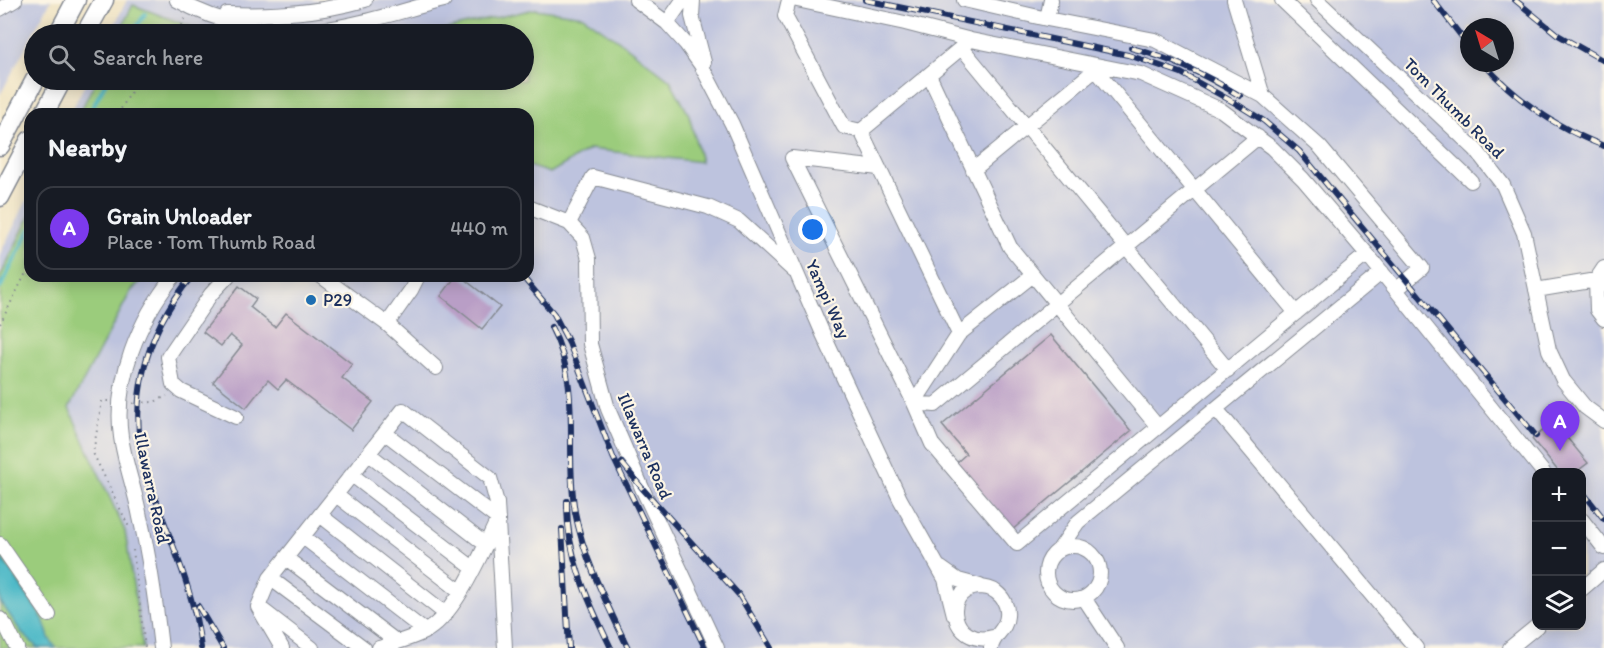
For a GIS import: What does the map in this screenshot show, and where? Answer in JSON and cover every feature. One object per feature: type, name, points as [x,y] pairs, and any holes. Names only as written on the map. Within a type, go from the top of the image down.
[{"type":"main road","points":[[63,24],[76,0]]},
{"type":"main road","points":[[91,24],[104,0]]},
{"type":"main road","points":[[0,146],[30,90]]},
{"type":"main road","points":[[47,108],[57,90]]},
{"type":"main road","points":[[0,197],[24,151]]},
{"type":"street","points":[[0,9],[15,0]]},
{"type":"street","points":[[368,19],[409,0]]},
{"type":"street","points":[[347,24],[444,0]]},
{"type":"street","points":[[636,0],[667,23],[683,0]]},
{"type":"street","points":[[693,0],[693,22],[709,79]]},
{"type":"street","points":[[789,0],[785,16],[844,127],[861,131]]},
{"type":"street","points":[[797,0],[905,23],[967,44],[1141,74],[1221,110],[1272,148],[1303,179],[1382,272],[1540,468]]},
{"type":"street","points":[[964,0],[1155,40],[1263,96],[1320,147],[1422,268],[1396,290]]},
{"type":"street","points":[[1047,19],[1051,0]]},
{"type":"street","points":[[1233,0],[1263,96]]},
{"type":"street","points":[[1282,0],[1471,181]]},
{"type":"street","name":"Tom Thumb Road","points":[[1317,0],[1476,150],[1503,184],[1524,233],[1549,350],[1563,380],[1586,407],[1604,421]]},
{"type":"street","points":[[207,14],[283,15],[358,1]]},
{"type":"street","points":[[181,2],[207,14],[243,24]]},
{"type":"street","name":"Yampi Way","points":[[667,23],[693,53],[732,124],[903,506],[945,579],[954,615],[961,631],[974,648]]},
{"type":"street","points":[[861,131],[967,44]]},
{"type":"street","points":[[967,44],[1027,126],[1228,370]]},
{"type":"street","points":[[973,170],[1098,68]]},
{"type":"street","points":[[1098,68],[1296,313]]},
{"type":"street","points":[[929,75],[1010,247],[1158,427]]},
{"type":"street","points":[[861,131],[959,334]]},
{"type":"street","points":[[914,403],[935,405],[1258,138]]},
{"type":"street","points":[[879,168],[792,158],[914,403],[932,444],[1017,544],[1367,254]]},
{"type":"street","points":[[534,209],[568,223],[593,177],[708,207],[739,221],[798,275]]},
{"type":"street","name":"Illawarra Road","points":[[568,223],[583,238],[589,259],[590,344],[608,409],[642,488],[717,648]]},
{"type":"street","points":[[1058,551],[1066,548],[1083,548],[1097,560],[1100,577],[1092,593],[1084,598],[1069,600],[1055,593],[1047,579],[1048,564],[1078,522],[1382,272]]},
{"type":"street","points":[[914,403],[959,334],[1033,275]]},
{"type":"street","points":[[1536,290],[1601,278],[1597,310],[1604,319]]},
{"type":"street","name":"Illawarra Road","points":[[161,648],[153,584],[121,436],[121,410],[122,386],[135,344],[151,309],[170,282]]},
{"type":"street","points":[[222,282],[211,294],[168,357],[172,384],[181,391],[236,417]]},
{"type":"street","points":[[329,282],[387,324],[436,368]]},
{"type":"street","points":[[387,324],[415,282]]},
{"type":"street","points":[[1216,408],[1416,648]]},
{"type":"street","points":[[258,607],[270,578],[403,410],[490,478],[497,503],[505,648]]},
{"type":"street","points":[[385,433],[498,519]]},
{"type":"street","points":[[369,454],[485,543]]},
{"type":"street","points":[[352,475],[473,568]]},
{"type":"street","points":[[336,495],[460,591]]},
{"type":"street","points":[[320,515],[446,614]]},
{"type":"street","points":[[379,648],[425,632],[446,614],[498,519]]},
{"type":"street","points":[[1583,522],[1604,548]]},
{"type":"street","points":[[303,537],[425,632]]},
{"type":"street","points":[[0,544],[49,615]]},
{"type":"street","points":[[286,558],[397,642]]},
{"type":"street","name":"Yampi Way","points":[[935,563],[958,580],[997,593],[1007,608],[1006,623],[992,642],[976,640],[961,631]]},
{"type":"street","points":[[1586,585],[1604,570]]},
{"type":"street","points":[[270,578],[364,648]]},
{"type":"street","points":[[954,615],[957,603],[964,594],[974,588],[986,588]]},
{"type":"street","points":[[1084,598],[1117,648]]},
{"type":"street","points":[[258,607],[282,648]]},
{"type":"street","points":[[258,607],[312,648]]},
{"type":"street","points":[[0,619],[17,648]]},
{"type":"street","points":[[1510,648],[1532,630]]},
{"type":"path","points":[[122,108],[132,90]]},
{"type":"path","points":[[0,324],[24,277]]},
{"type":"shaded area","points":[[0,0],[51,0],[38,24],[24,24],[24,50],[0,95]]},
{"type":"shaded area","points":[[127,0],[1604,0],[1604,648],[0,648],[0,254],[24,206],[24,282],[534,282],[534,108],[73,108],[82,90],[534,90],[534,24],[115,24]]},
{"type":"green space","points":[[133,5],[183,24],[123,24]]},
{"type":"green space","points":[[535,9],[583,16],[670,80],[689,115],[701,162],[590,149],[550,173],[534,168],[534,108],[82,108],[91,90],[534,90],[534,24],[468,24]]},
{"type":"green space","points":[[24,227],[24,282],[140,282],[131,291],[69,408],[125,531],[143,648],[0,648],[0,277]]},
{"type":"water","points":[[0,559],[3,560],[43,619],[49,638],[56,648],[38,648],[22,633],[0,601]]},
{"type":"building","points":[[452,282],[468,282],[500,307],[482,329],[441,296]]},
{"type":"building","points":[[239,286],[256,299],[250,307],[275,327],[286,313],[352,364],[342,378],[373,402],[351,430],[286,380],[278,389],[268,380],[246,408],[213,382],[242,345],[230,335],[221,346],[203,332]]},
{"type":"building","points":[[1051,335],[1131,431],[1012,530],[956,463],[966,454],[942,425]]},
{"type":"building","points":[[1554,422],[1588,463],[1581,468],[1556,468],[1532,439]]},
{"type":"waterway","points":[[138,24],[145,14]]},
{"type":"waterway","points":[[92,108],[102,90]]},
{"type":"waterway","points":[[0,288],[24,241]]},
{"type":"railway","points":[[865,0],[1128,55],[1181,73],[1264,121],[1299,151],[1536,436]]},
{"type":"railway","points":[[1433,0],[1460,34]]},
{"type":"railway","points":[[1515,0],[1558,35],[1604,61]]},
{"type":"railway","points":[[1131,48],[1187,68],[1240,96]]},
{"type":"railway","points":[[1491,72],[1524,101],[1554,122],[1604,146]]},
{"type":"railway","points":[[187,282],[175,298],[151,346],[143,371],[138,423],[141,450],[148,477],[186,582],[201,648]]},
{"type":"railway","points":[[527,282],[554,314],[569,343],[613,457],[705,648]]},
{"type":"railway","points":[[551,327],[567,372],[571,418],[572,488],[579,530],[597,582],[628,648]]},
{"type":"railway","points":[[622,463],[739,595],[771,648]]},
{"type":"railway","points":[[1586,496],[1604,519]]},
{"type":"railway","points":[[567,501],[574,559],[594,613],[611,648]]},
{"type":"railway","points":[[562,529],[569,648]]},
{"type":"railway","points":[[198,606],[223,648]]},
{"type":"place","name":"P29","points":[[311,300]]},
{"type":"place","name":"Grain Unloader","points":[[1560,451]]}]
